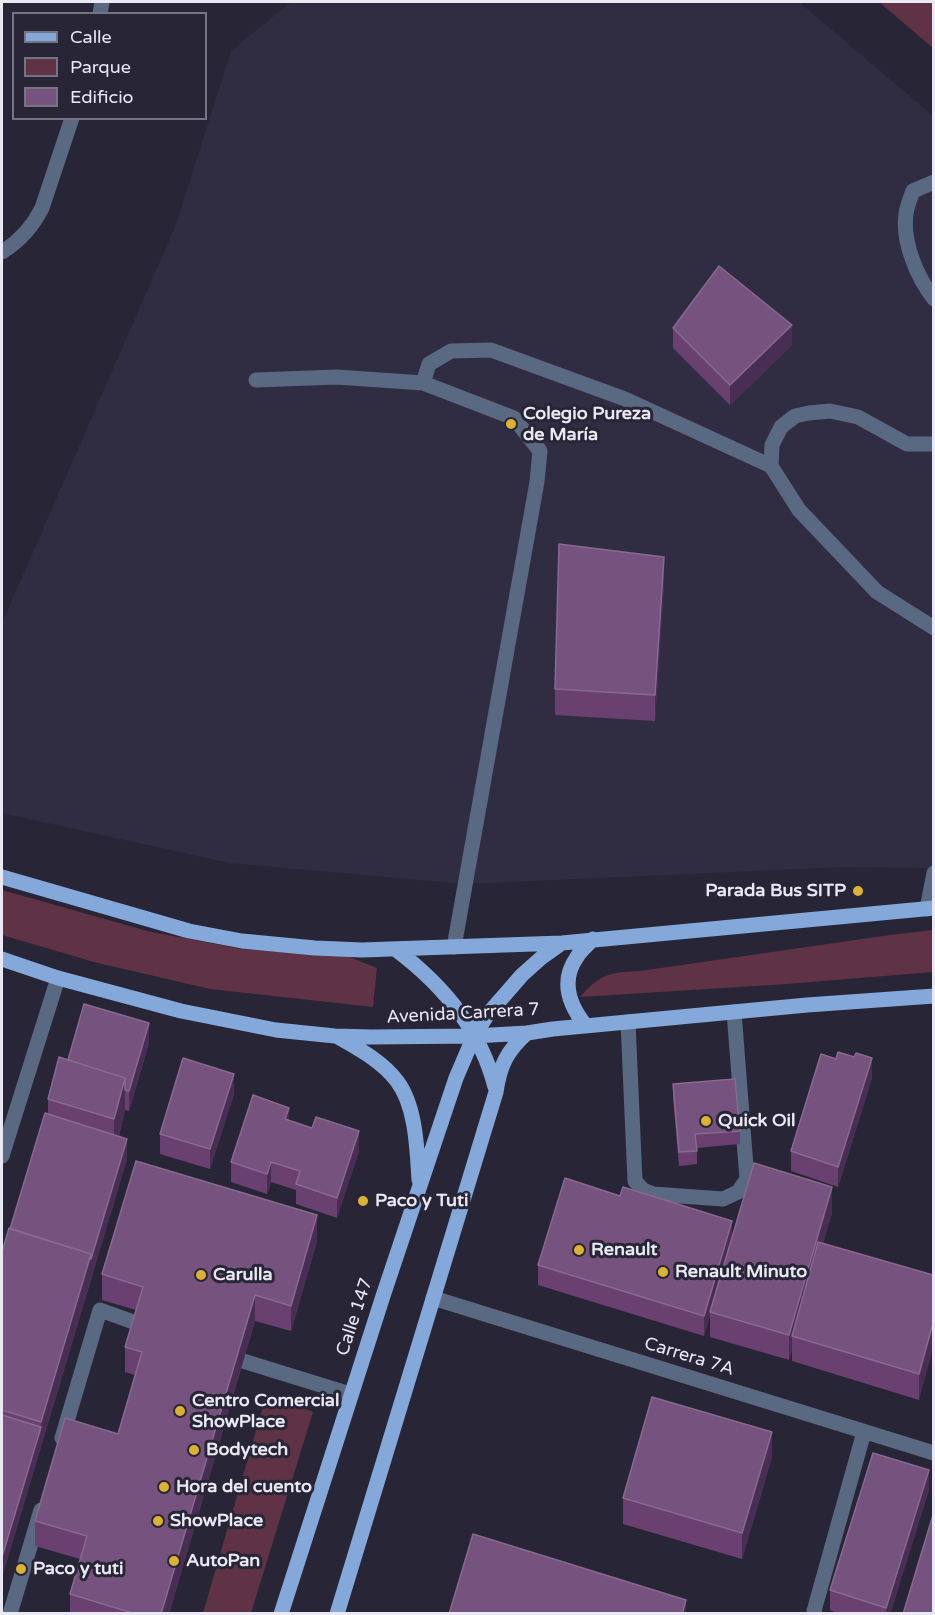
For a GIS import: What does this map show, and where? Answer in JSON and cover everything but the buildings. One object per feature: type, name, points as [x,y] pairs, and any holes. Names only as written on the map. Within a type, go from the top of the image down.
[{"type":"main road","points":[[2,877],[189,931],[242,941],[362,950],[562,943],[930,908]]},
{"type":"main road","points":[[586,1026],[575,1012],[568,993],[569,974],[576,958],[593,939]]},
{"type":"main road","name":"Calle 147","points":[[281,1614],[350,1394],[456,1078],[474,1036],[493,1007],[522,975],[562,943]]},
{"type":"main road","points":[[395,949],[420,967],[453,1004],[488,1063],[496,1092]]},
{"type":"main road","name":"Avenida Carrera 7","points":[[2,959],[58,978],[181,1011],[276,1030],[335,1036],[474,1036],[527,1033],[735,1012],[933,996]]},
{"type":"main road","points":[[337,1614],[496,1092],[498,1077],[504,1060],[514,1045],[527,1033]]},
{"type":"main road","points":[[335,1036],[364,1052],[397,1080],[404,1093],[416,1136],[419,1189]]},
{"type":"street","points":[[2,252],[15,244],[35,222],[42,208],[71,120]]},
{"type":"street","points":[[933,182],[913,191],[906,212],[905,231],[914,263],[933,299]]},
{"type":"street","points":[[423,383],[429,364],[451,351],[491,350],[625,399],[771,466],[799,510],[877,592],[933,628]]},
{"type":"street","points":[[256,380],[337,377],[423,383],[514,418],[540,451],[537,482],[454,947]]},
{"type":"street","points":[[771,466],[772,445],[781,427],[795,416],[809,412],[830,411],[858,417],[907,444],[933,444]]},
{"type":"street","points":[[930,908],[933,873]]},
{"type":"street","points":[[2,1156],[58,978]]},
{"type":"street","points":[[628,1022],[635,1181],[644,1190],[653,1194],[723,1199],[738,1192],[747,1179],[735,1012]]},
{"type":"street","name":"Carrera 7A","points":[[434,1298],[933,1453]]},
{"type":"street","points":[[56,1456],[100,1310],[139,1324]]},
{"type":"street","points":[[243,1361],[350,1394]]},
{"type":"street","points":[[815,1614],[864,1432]]},
{"type":"street","points":[[10,1614],[43,1501]]},
{"type":"shaded area","name":"Colegio Pureza de María","points":[[291,2],[799,2],[933,116],[933,868],[842,867],[465,884],[230,863],[2,813],[2,623],[176,225],[231,51]]},
{"type":"green space","points":[[879,2],[933,2],[933,48]]},
{"type":"green space","points":[[2,890],[147,931],[241,949],[347,956],[377,968],[373,1007],[210,989],[94,962],[2,935]]},
{"type":"green space","points":[[933,930],[933,972],[580,997],[594,983],[613,974]]},
{"type":"green space","points":[[267,1393],[313,1412],[251,1613],[203,1613]]},
{"type":"place","name":"Colegio Pureza de María","points":[[511,424]]},
{"type":"place","name":"Parada Bus SITP","points":[[858,891]]},
{"type":"place","name":"Quick Oil","points":[[706,1121]]},
{"type":"place","name":"Paco y Tuti","points":[[363,1201]]},
{"type":"place","name":"Renault","points":[[579,1250]]},
{"type":"place","name":"Renault Minuto","points":[[663,1272]]},
{"type":"place","name":"Carulla","points":[[201,1275]]},
{"type":"place","name":"Centro Comercial ShowPlace","points":[[180,1411]]},
{"type":"place","name":"Bodytech","points":[[194,1450]]},
{"type":"place","name":"Hora del cuento","points":[[164,1487]]},
{"type":"place","name":"ShowPlace","points":[[158,1521]]},
{"type":"place","name":"AutoPan","points":[[174,1561]]},
{"type":"place","name":"Paco y tuti","points":[[21,1569]]}]
